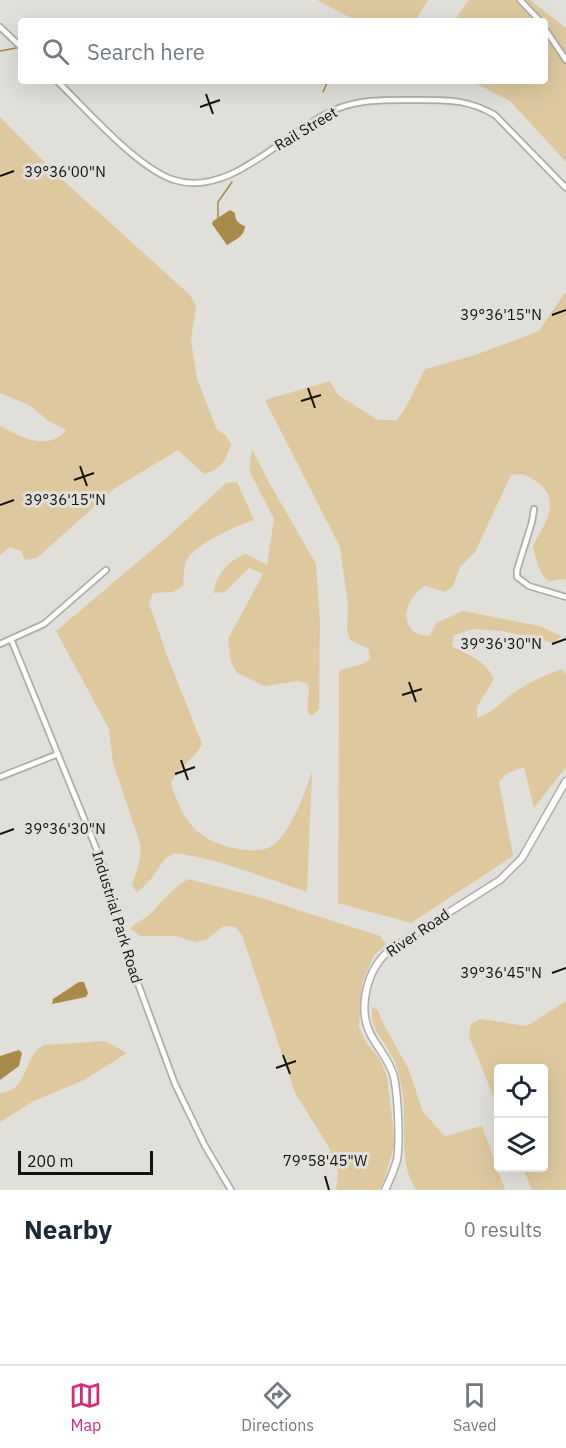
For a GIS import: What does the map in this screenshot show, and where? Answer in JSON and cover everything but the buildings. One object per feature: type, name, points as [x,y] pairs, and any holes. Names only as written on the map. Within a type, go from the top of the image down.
[{"type":"street","points":[[520,0],[537,18]]},
{"type":"street","points":[[0,27],[18,44]]},
{"type":"street","points":[[548,33],[566,60]]},
{"type":"street","name":"Rail Street","points":[[60,84],[132,154],[150,168],[181,182],[208,182],[233,173],[317,119],[346,106],[372,100],[452,100],[482,107],[495,116],[566,188]]},
{"type":"street","points":[[534,508],[517,577],[529,586],[566,597]]},
{"type":"street","points":[[0,644],[44,624],[106,570]]},
{"type":"street","name":"Industrial Park Road","points":[[11,639],[105,870],[123,943],[175,1084],[205,1146],[231,1190]]},
{"type":"street","points":[[0,777],[58,754]]},
{"type":"street","name":"River Road","points":[[386,1190],[397,1156],[396,1092],[391,1068],[372,1037],[366,1022],[366,999],[371,974],[377,963],[391,949],[507,875],[522,858],[566,781]]},
{"type":"shaded area","points":[[317,0],[428,0],[417,18],[350,18]]},
{"type":"shaded area","points":[[469,0],[530,0],[566,28],[566,162],[510,101],[477,84],[548,84],[548,18],[456,18]]},
{"type":"shaded area","points":[[0,117],[56,174],[190,295],[196,306],[191,340],[197,379],[217,430],[226,435],[231,445],[222,464],[204,474],[178,450],[115,488],[37,558],[25,560],[21,551],[10,547],[0,555],[0,426],[25,438],[43,441],[59,437],[66,430],[47,420],[31,406],[0,393]]},
{"type":"shaded area","points":[[230,210],[235,213],[236,220],[245,226],[245,229],[241,235],[227,245],[212,224]]},
{"type":"shaded area","points":[[566,291],[566,579],[549,581],[545,578],[538,565],[533,546],[549,512],[549,496],[545,489],[531,478],[522,474],[511,475],[475,552],[460,567],[453,586],[445,592],[425,586],[412,599],[406,616],[412,630],[430,636],[436,623],[463,611],[540,626],[561,636],[554,643],[503,631],[474,629],[454,635],[452,646],[481,663],[494,679],[477,707],[477,718],[492,711],[524,686],[563,669],[566,675],[566,767],[534,808],[524,767],[506,774],[499,782],[513,856],[411,923],[338,903],[339,670],[360,665],[370,659],[369,649],[350,640],[347,629],[348,605],[340,547],[265,400],[330,381],[338,395],[378,420],[397,420],[425,369],[475,355],[539,331]]},
{"type":"shaded area","points":[[252,449],[316,564],[320,623],[319,709],[312,716],[308,713],[308,684],[298,681],[265,686],[237,673],[231,662],[228,639],[263,574],[249,568],[225,592],[214,593],[220,574],[240,556],[246,554],[267,565],[274,519],[249,470]]},
{"type":"shaded area","points":[[237,482],[254,520],[228,530],[200,546],[186,561],[183,586],[173,592],[153,593],[149,603],[202,744],[171,783],[186,819],[202,835],[224,846],[259,850],[270,847],[284,833],[296,813],[312,772],[307,892],[225,864],[174,853],[164,860],[152,878],[137,893],[132,884],[140,859],[140,843],[113,763],[109,729],[56,631],[172,533],[226,483]]},
{"type":"shaded area","points":[[188,879],[255,896],[380,936],[387,945],[374,955],[362,983],[359,1027],[366,1043],[380,1059],[387,1076],[395,1143],[379,1190],[336,1190],[338,1174],[336,1163],[327,1144],[295,1093],[242,935],[235,927],[224,926],[207,939],[196,942],[175,936],[141,936],[130,929],[149,915],[172,891]]},
{"type":"shaded area","points":[[79,982],[84,982],[88,993],[86,997],[52,1004],[53,999]]},
{"type":"shaded area","points":[[566,1001],[566,1190],[532,1190],[525,1172],[548,1172],[548,1064],[494,1064],[494,1098],[469,1036],[471,1024],[480,1019],[527,1026]]},
{"type":"shaded area","points":[[372,1007],[378,1010],[409,1070],[423,1112],[445,1136],[482,1126],[494,1159],[494,1172],[499,1172],[505,1190],[416,1190],[406,1166],[403,1097],[398,1070],[392,1055],[376,1029]]},
{"type":"shaded area","points":[[105,1041],[127,1053],[84,1080],[34,1101],[0,1122],[0,1093],[8,1092],[19,1083],[38,1049],[44,1045]]},
{"type":"shaded area","points":[[19,1050],[22,1053],[19,1066],[0,1080],[0,1056]]},
{"type":"waterway","points":[[0,51],[16,48]]},
{"type":"waterway","points":[[323,92],[327,84]]},
{"type":"waterway","points":[[218,218],[218,202],[232,182]]}]
